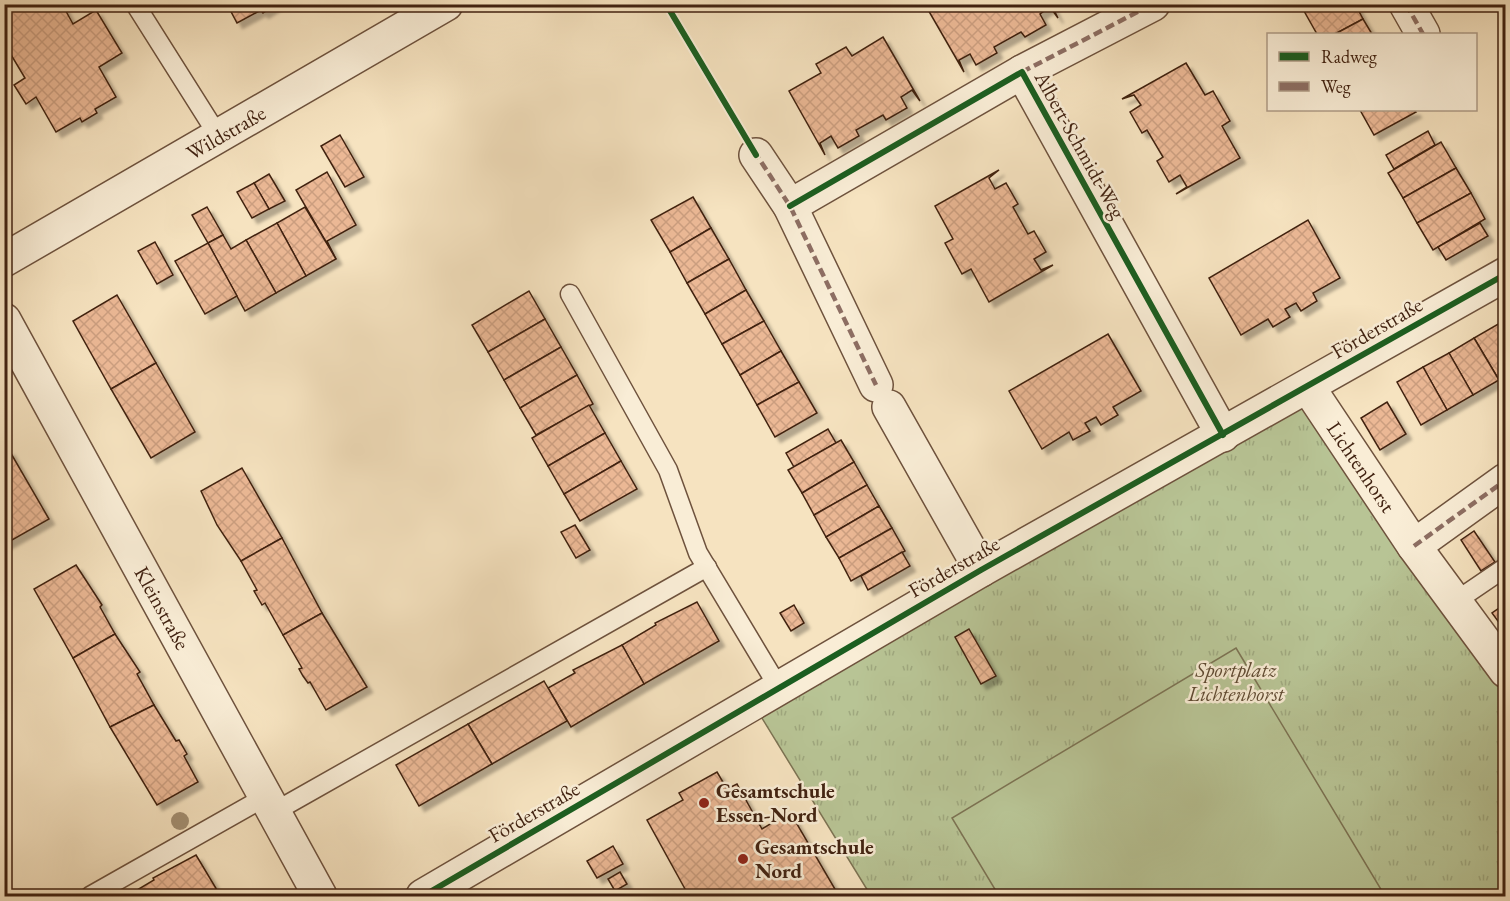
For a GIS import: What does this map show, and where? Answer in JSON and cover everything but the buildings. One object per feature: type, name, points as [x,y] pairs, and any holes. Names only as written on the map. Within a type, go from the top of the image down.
[{"type":"street","name":"Wildstraße","points":[[4,260],[446,4]]},
{"type":"street","name":"Albert-Schmidt-Weg","points":[[790,206],[1022,72],[1153,4]]},
{"type":"street","points":[[1406,4],[1423,33]]},
{"type":"street","name":"Albert-Schmidt-Weg","points":[[1022,72],[1223,435]]},
{"type":"street","points":[[756,155],[790,206]]},
{"type":"street","name":"Förderstraße","points":[[790,206],[883,396],[981,570]]},
{"type":"street","name":"Förderstraße","points":[[423,897],[981,570],[1506,274]]},
{"type":"street","name":"Kleinstraße","points":[[4,320],[320,897]]},
{"type":"street","name":"Lichtenhorst","points":[[1308,387],[1414,546],[1506,671]]},
{"type":"street","points":[[1414,546],[1506,480]]},
{"type":"lane","points":[[135,4],[219,137]]},
{"type":"lane","points":[[570,294],[668,470],[698,553],[779,688]]},
{"type":"lane","points":[[90,897],[269,805],[706,567]]},
{"type":"lane","points":[[1456,601],[1506,567]]},
{"type":"green space","name":"Sportplatz Lichtenhorst","points":[[1306,398],[1505,685],[1505,896],[871,896],[757,710]]},
{"type":"green space","points":[[1236,648],[1385,896],[999,896],[952,818]]},
{"type":"marked path","points":[[1022,72],[1153,4]]},
{"type":"marked path","points":[[1406,4],[1422,33]]},
{"type":"marked path","points":[[754,151],[790,206],[876,385]]},
{"type":"marked path","points":[[1414,546],[1506,480]]},
{"type":"cycle path","points":[[666,4],[756,155]]},
{"type":"cycle path","points":[[790,206],[1022,72],[1223,435]]},
{"type":"cycle path","points":[[423,896],[981,570],[1506,274]]},
{"type":"place","name":"Gesamtschule Essen-Nord","points":[[704,803]]},
{"type":"place","name":"Gesamtschule Nord","points":[[743,859]]}]
